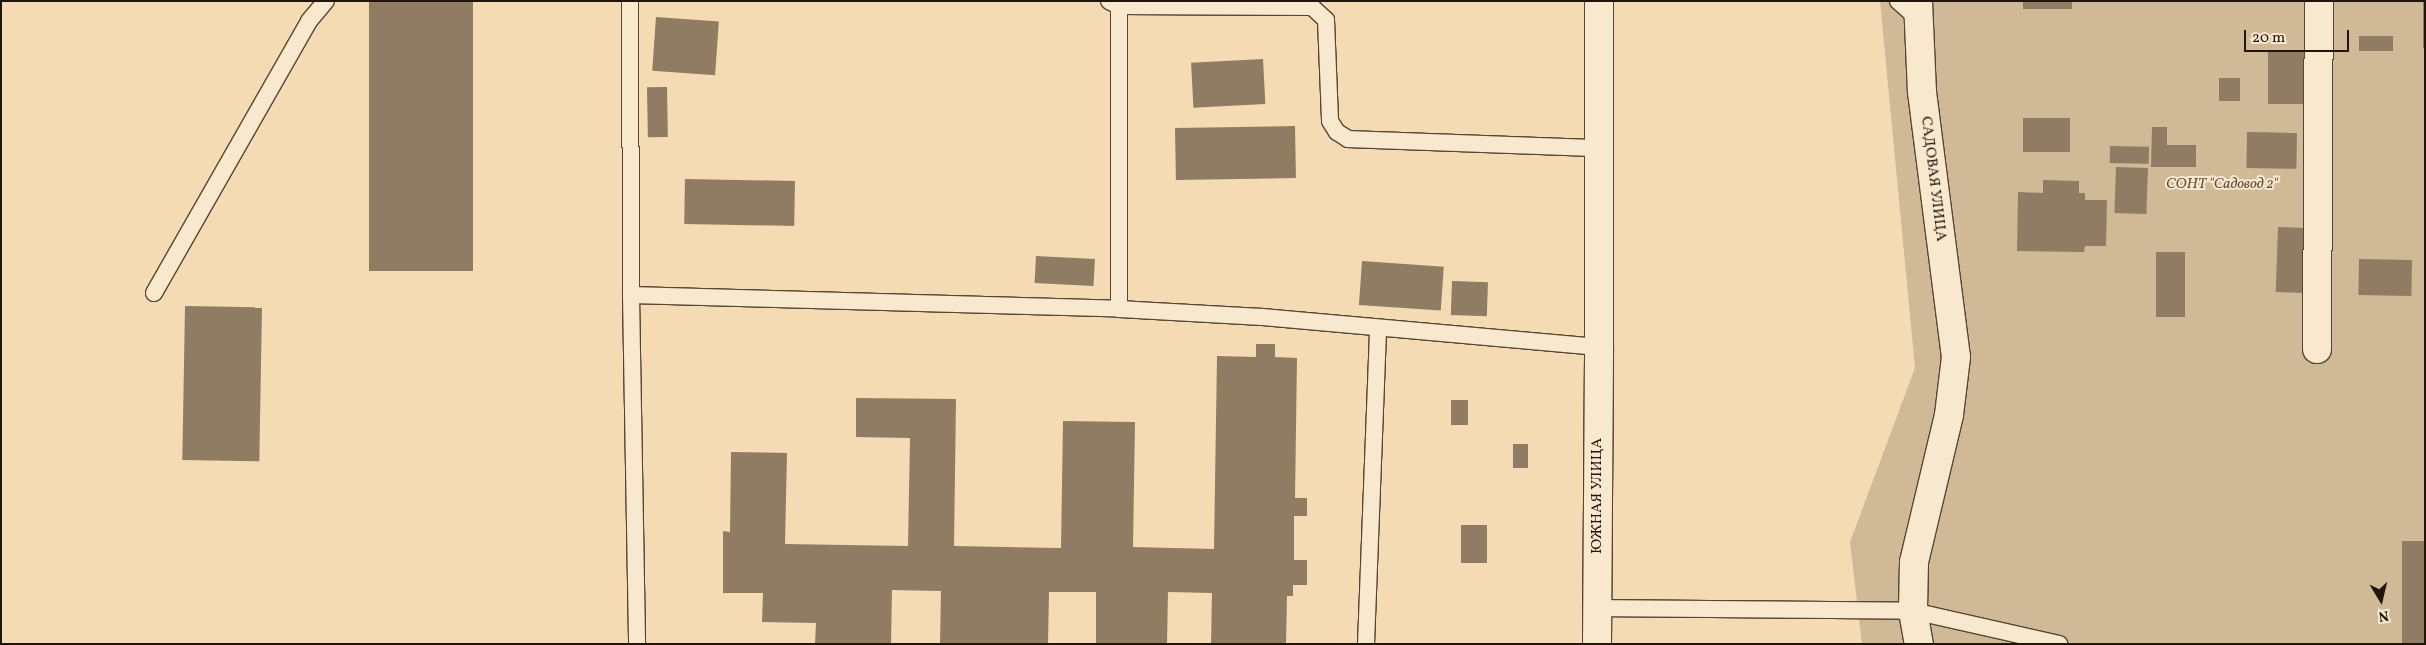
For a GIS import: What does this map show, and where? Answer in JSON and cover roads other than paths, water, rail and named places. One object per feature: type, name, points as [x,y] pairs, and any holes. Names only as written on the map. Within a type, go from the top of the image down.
[{"type":"street","name":"ЮЖНАЯ УЛИЦА","points":[[1597,644],[1599,1]]},
{"type":"street","points":[[2317,349],[2320,1]]},
{"type":"street","name":"САДОВАЯ УЛИЦА","points":[[1918,10],[1922,92],[1956,357],[1949,414],[1914,562],[1913,611],[1919,644]]},
{"type":"lane","points":[[154,293],[309,21],[326,1]]},
{"type":"lane","points":[[630,1],[630,295],[637,644]]},
{"type":"lane","points":[[1898,1],[1918,10]]},
{"type":"lane","points":[[1119,309],[1114,4],[1312,8],[1326,20],[1330,121],[1337,132],[1348,139],[1599,148]]},
{"type":"lane","points":[[630,295],[1119,309],[1262,317],[1378,330],[1599,348]]},
{"type":"lane","points":[[1366,644],[1378,330]]},
{"type":"lane","points":[[1597,608],[1913,611],[2059,644]]},
{"type":"park label","name":"СОНТ \"Садовод 2\"","points":[[2222,185]]}]
